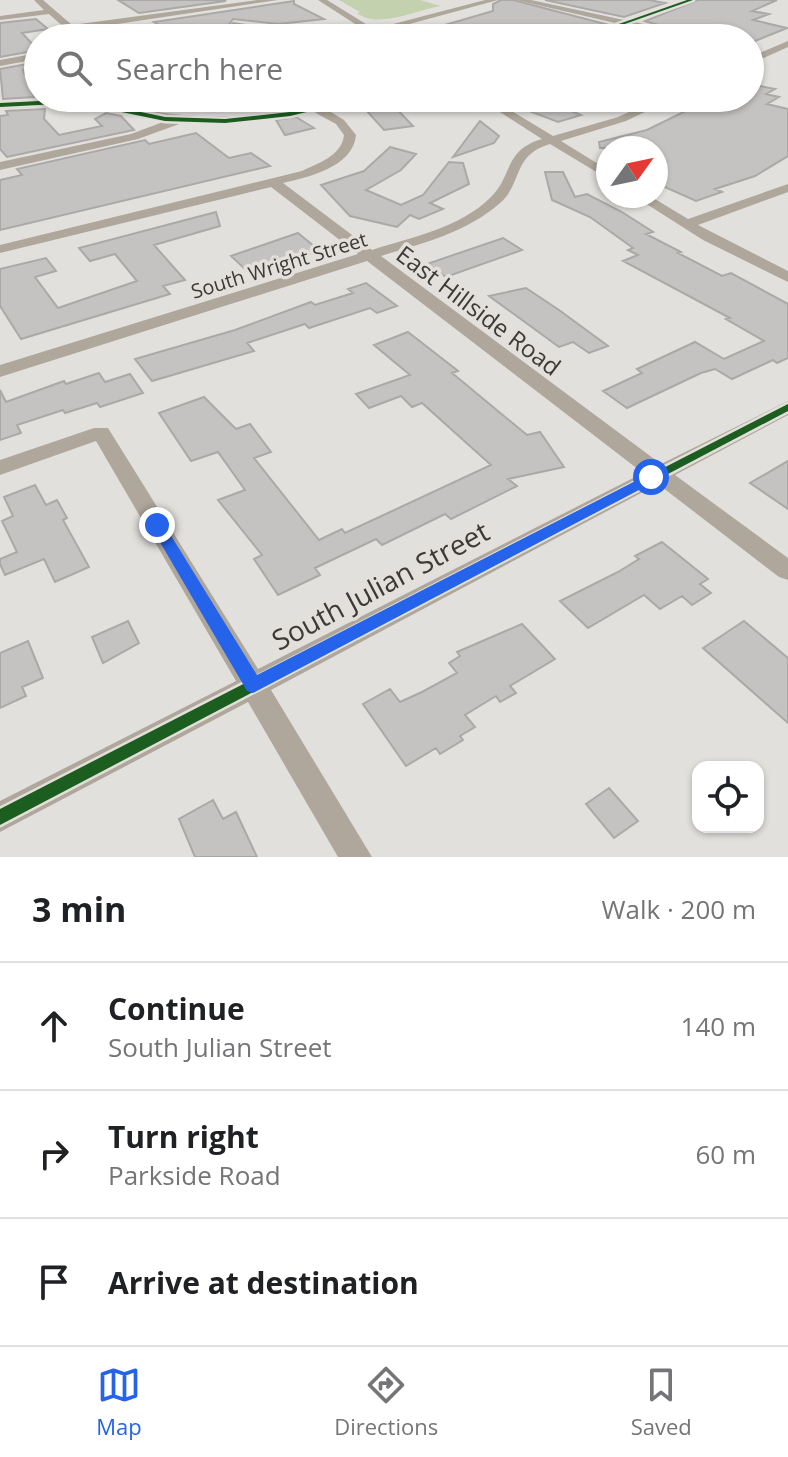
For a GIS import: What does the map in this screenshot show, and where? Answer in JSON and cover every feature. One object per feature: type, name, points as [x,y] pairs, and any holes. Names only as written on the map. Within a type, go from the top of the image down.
[{"type":"street","points":[[38,0],[66,24]]},
{"type":"street","points":[[99,24],[274,0]]},
{"type":"street","points":[[322,0],[361,24]]},
{"type":"street","points":[[415,24],[494,0]]},
{"type":"street","points":[[520,0],[630,24]]},
{"type":"street","points":[[622,24],[691,0]]},
{"type":"street","points":[[0,18],[51,11]]},
{"type":"street","points":[[764,55],[788,44]]},
{"type":"street","points":[[764,53],[788,58]]},
{"type":"street","points":[[0,63],[24,59]]},
{"type":"street","points":[[0,105],[24,104]]},
{"type":"street","points":[[136,112],[179,120],[247,120],[294,112]]},
{"type":"street","points":[[0,249],[273,182],[324,166],[349,145],[348,129],[323,112]]},
{"type":"street","points":[[506,112],[596,168]]},
{"type":"street","name":"South Wright Street","points":[[0,371],[370,258],[450,230],[485,210],[508,184],[521,154],[549,139],[638,112]]},
{"type":"street","points":[[0,166],[126,139],[179,120]]},
{"type":"street","name":"East Hillside Road","points":[[273,182],[788,571]]},
{"type":"street","points":[[686,224],[788,188]]},
{"type":"street","points":[[660,208],[788,277]]},
{"type":"street","name":"South Julian Street","points":[[0,817],[788,407]]},
{"type":"street","points":[[0,468],[101,432],[356,857]]},
{"type":"green space","points":[[339,0],[420,0],[441,6],[375,19],[357,13],[360,12]]},
{"type":"building","points":[[118,0],[223,0],[226,1],[139,13]]},
{"type":"building","points":[[513,0],[605,24],[448,24],[493,11],[493,4]]},
{"type":"building","points":[[545,0],[649,0],[665,3],[624,17]]},
{"type":"building","points":[[698,0],[777,0],[752,11],[769,14],[753,20],[787,28],[764,37],[764,24],[655,24],[645,21]]},
{"type":"building","points":[[294,1],[294,4],[324,19],[278,24],[233,19],[229,24],[154,22]]},
{"type":"building","points":[[36,19],[42,24],[24,24],[24,53],[0,57],[0,23]]},
{"type":"building","points":[[24,65],[24,98],[3,99],[0,69]]},
{"type":"building","points":[[764,87],[775,89],[766,94],[779,97],[767,104],[788,109],[788,156],[755,176],[715,189],[722,192],[696,201],[668,188],[668,136],[623,136],[647,130],[684,112],[764,112]]},
{"type":"building","points":[[6,111],[45,112],[44,119],[59,135],[102,126],[95,119],[106,113],[121,116],[134,130],[7,157],[0,149],[0,116],[8,115]]},
{"type":"building","points":[[368,112],[400,112],[413,126],[384,130]]},
{"type":"building","points":[[532,112],[574,112],[581,115],[558,122]]},
{"type":"building","points":[[296,117],[314,128],[285,135],[276,120]]},
{"type":"building","points":[[480,121],[499,136],[494,143],[453,157]]},
{"type":"building","points":[[196,133],[229,158],[251,153],[270,166],[0,230],[0,180],[22,175],[17,169],[145,140],[149,144]]},
{"type":"building","points":[[390,147],[416,154],[401,170],[366,190],[401,205],[423,195],[449,162],[463,163],[469,184],[430,203],[443,209],[419,219],[410,215],[397,227],[350,216],[321,185],[364,171]]},
{"type":"building","points":[[545,172],[563,172],[575,197],[587,194],[596,199],[596,208],[614,208],[622,212],[653,232],[646,234],[681,252],[678,253],[722,276],[731,273],[788,304],[788,358],[777,363],[773,360],[732,379],[715,369],[701,373],[627,408],[603,391],[642,373],[637,369],[695,342],[724,359],[764,341],[726,319],[730,318],[623,261],[638,255],[628,250],[633,248],[590,217],[552,200]]},
{"type":"building","points":[[216,212],[220,226],[154,245],[185,280],[163,286],[170,294],[21,339],[0,306],[0,269],[46,258],[56,271],[35,277],[58,308],[137,281],[115,254],[90,261],[79,248]]},
{"type":"building","points":[[298,233],[320,251],[247,271],[231,256]]},
{"type":"building","points":[[503,238],[522,250],[446,277],[427,264]]},
{"type":"building","points":[[366,283],[397,306],[377,313],[370,308],[309,328],[305,324],[247,343],[254,351],[152,381],[135,359],[235,330],[311,302],[315,305],[353,293],[348,289]]},
{"type":"building","points":[[526,288],[608,346],[589,353],[573,342],[559,347],[489,296]]},
{"type":"building","points":[[408,332],[458,371],[452,373],[527,435],[540,432],[564,467],[508,479],[517,486],[451,519],[445,514],[382,545],[376,539],[315,568],[320,575],[278,595],[254,559],[262,555],[218,500],[245,490],[218,452],[191,461],[159,413],[204,397],[236,429],[250,424],[271,452],[254,458],[319,540],[342,529],[345,533],[491,465],[422,403],[412,407],[401,396],[369,408],[356,394],[410,375],[374,345]]},
{"type":"building","points":[[99,373],[105,382],[130,374],[143,393],[100,407],[97,403],[65,413],[63,410],[17,425],[21,433],[0,440],[0,390],[6,402],[64,381],[66,384]]},
{"type":"building","points":[[788,461],[788,509],[750,483]]},
{"type":"building","points":[[35,485],[46,505],[57,500],[67,518],[63,520],[89,567],[55,582],[44,559],[5,575],[0,564],[0,559],[17,552],[2,521],[13,516],[4,497]]},
{"type":"building","points":[[662,542],[708,579],[700,584],[711,593],[692,605],[682,596],[660,609],[644,595],[588,628],[560,601],[618,572],[639,559],[635,556]]},
{"type":"building","points":[[128,621],[139,643],[103,663],[92,637]]},
{"type":"building","points":[[744,621],[788,658],[788,723],[703,648]]},
{"type":"building","points":[[522,624],[555,659],[510,686],[516,693],[500,702],[496,696],[465,715],[475,727],[460,736],[463,740],[440,754],[436,748],[406,766],[363,704],[390,689],[400,702],[422,692],[457,673],[449,663],[460,656],[457,652]]},
{"type":"building","points":[[28,641],[43,678],[22,687],[26,696],[0,708],[0,653]]},
{"type":"building","points":[[609,788],[638,821],[614,838],[586,804]]},
{"type":"building","points":[[213,800],[223,819],[236,812],[257,857],[195,857],[179,819]]},
{"type":"cycle path","points":[[622,24],[691,0]]},
{"type":"cycle path","points":[[0,105],[24,104]]},
{"type":"cycle path","points":[[131,112],[165,119],[225,121],[299,112]]},
{"type":"cycle path","points":[[0,817],[788,407]]},
{"type":"route","points":[[157,525],[253,685],[651,477]]}]
